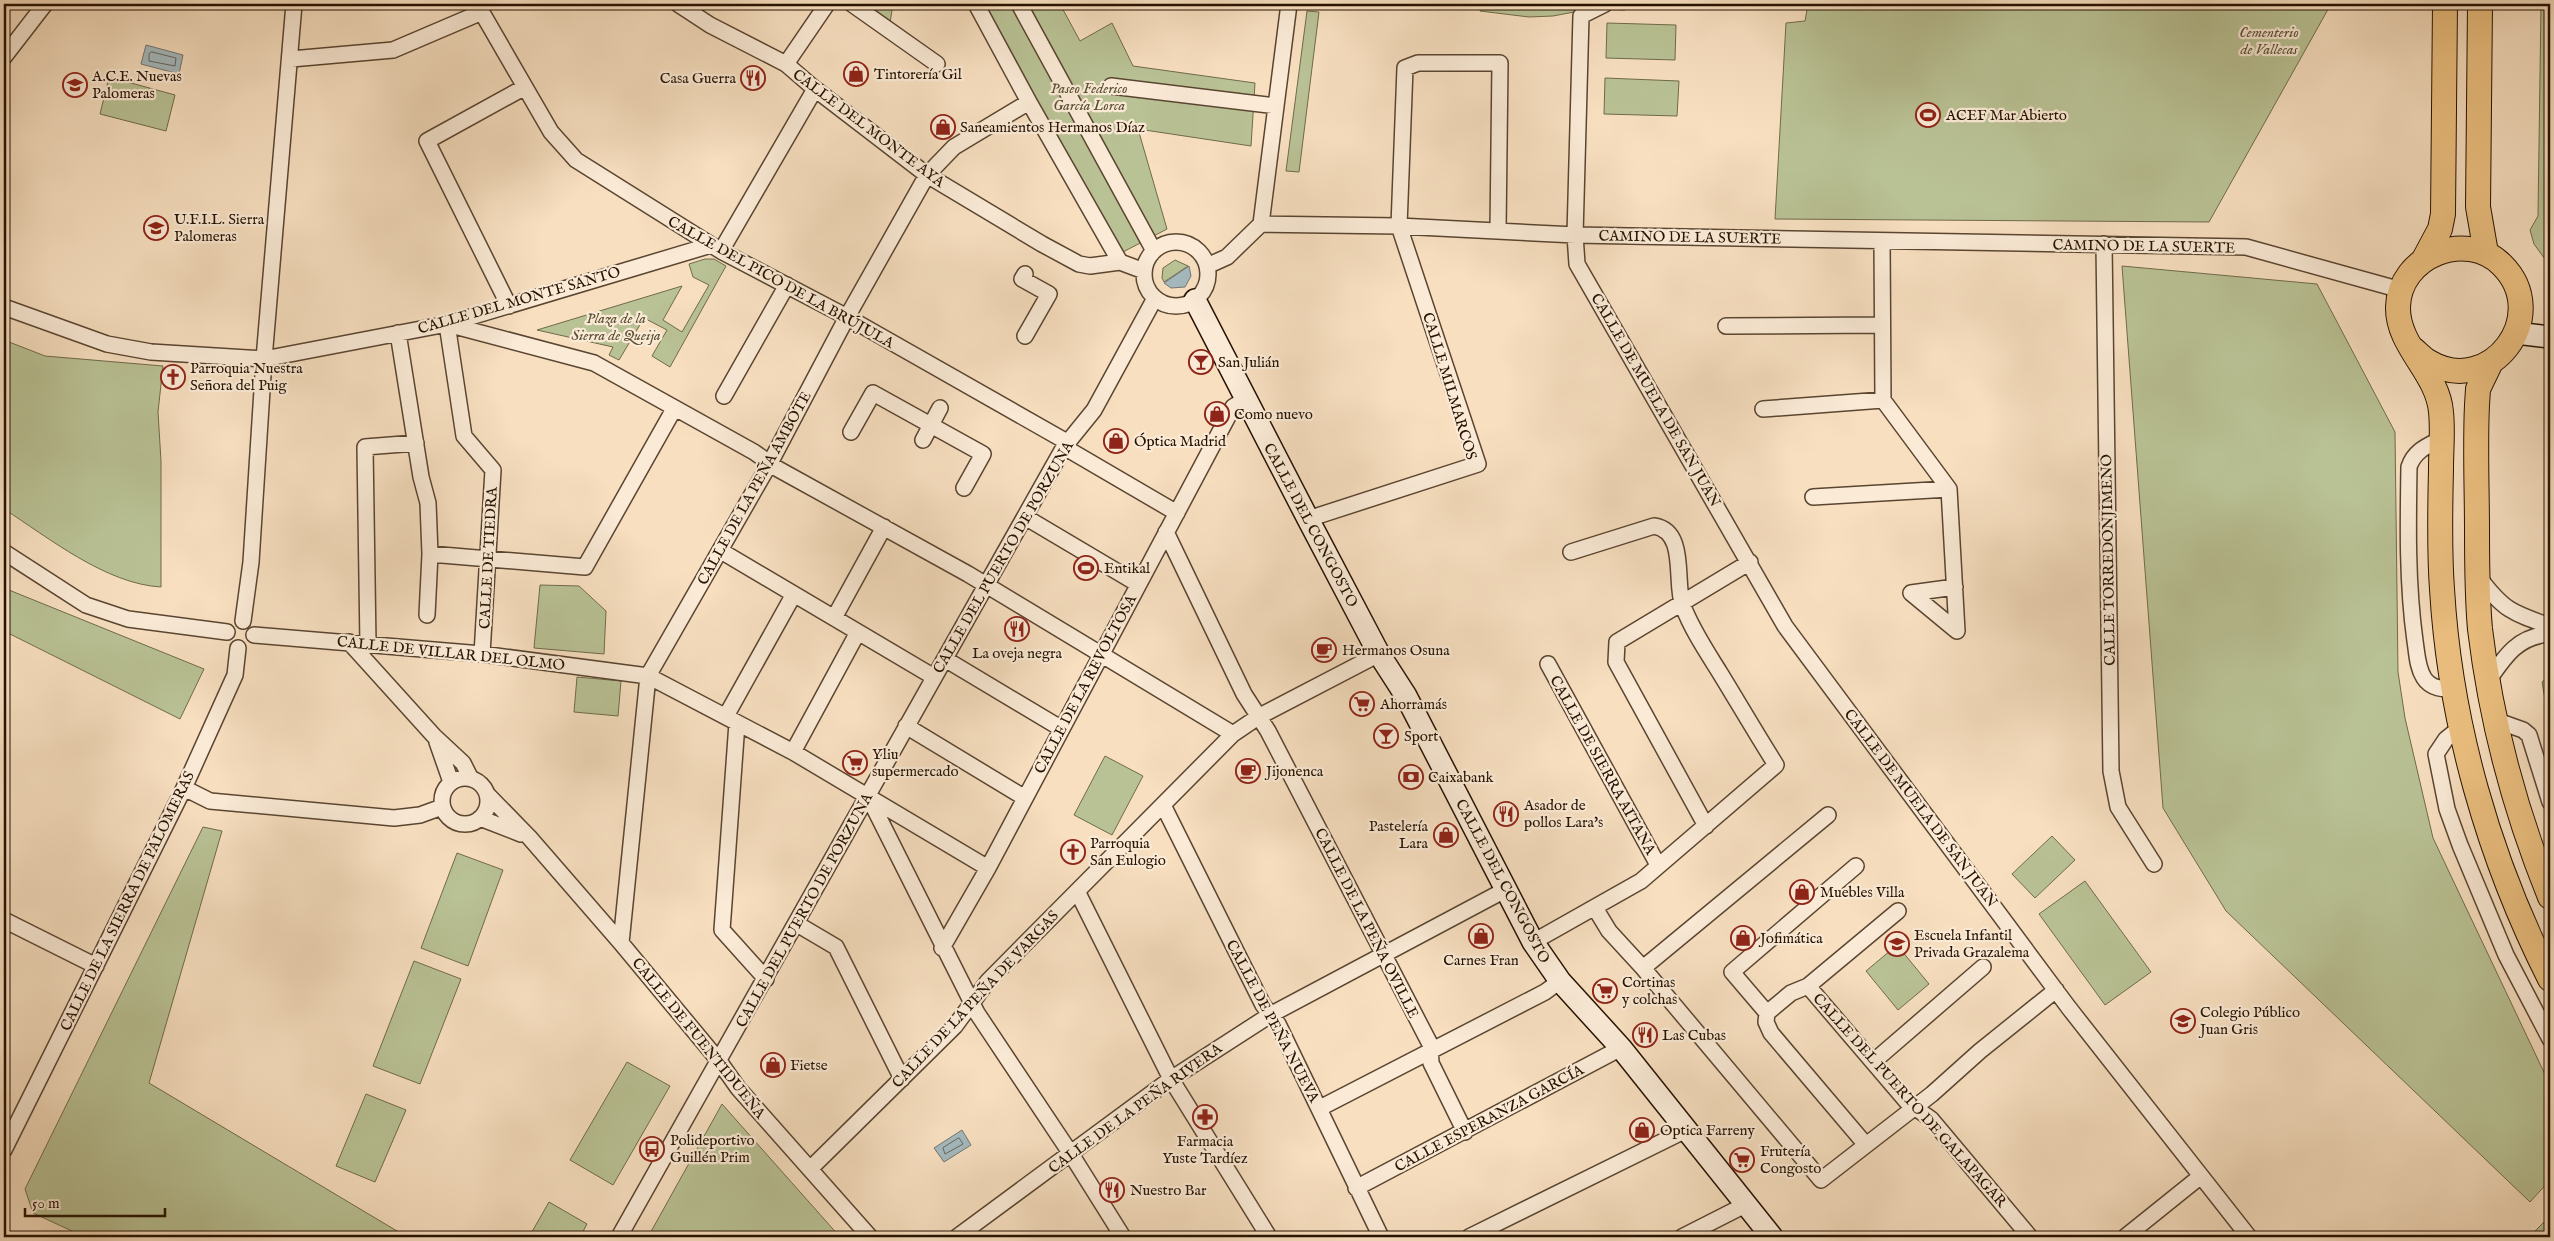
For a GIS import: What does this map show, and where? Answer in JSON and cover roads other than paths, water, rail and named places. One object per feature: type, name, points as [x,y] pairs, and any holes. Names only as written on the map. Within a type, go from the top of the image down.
[{"type":"main road","points":[[2444,4],[2443,214],[2440,229],[2424,259],[2410,273],[2401,290],[2398,306],[2399,321],[2404,336],[2413,349],[2440,401],[2442,591],[2454,689],[2461,727],[2488,832],[2508,888],[2550,979]]},
{"type":"main road","points":[[2480,4],[2478,207],[2486,253]]},
{"type":"main road","points":[[2413,349],[2429,363],[2449,370],[2470,370],[2491,362],[2506,350],[2516,332],[2521,314],[2520,296],[2513,278],[2501,264],[2486,253],[2465,248],[2444,250],[2424,259]]},
{"type":"main road","points":[[2491,362],[2478,389],[2477,405],[2476,574],[2480,629],[2495,720],[2514,796],[2550,897]]},
{"type":"street","points":[[4,57],[45,4]]},
{"type":"street","points":[[242,620],[251,562],[264,359],[291,60],[294,4]]},
{"type":"street","name":"CALLE DEL MONTE AYA","points":[[678,4],[710,26],[786,64],[815,90],[927,175],[1079,264],[1090,266],[1120,262],[1144,271]]},
{"type":"street","points":[[786,64],[827,4]]},
{"type":"street","points":[[852,4],[937,64]]},
{"type":"street","points":[[976,4],[1120,262]]},
{"type":"street","points":[[1020,4],[1154,251]]},
{"type":"street","points":[[1207,266],[1227,257],[1261,224],[1289,4]]},
{"type":"street","name":"CALLE DE MUELA DE SAN JUAN","points":[[1605,4],[1581,16],[1575,234],[1577,264],[1750,562],[1785,626],[2056,990],[2249,1237]]},
{"type":"street","points":[[291,60],[393,50],[479,8]]},
{"type":"street","name":"CALLE DEL PICO DE LA BRÚJULA","points":[[479,8],[551,132],[576,160],[710,244],[847,317],[1066,444],[1177,513]]},
{"type":"street","points":[[1398,226],[1405,68],[1418,62],[1500,63],[1498,230]]},
{"type":"street","points":[[1111,86],[1276,106]]},
{"type":"street","points":[[509,306],[427,141],[525,87]]},
{"type":"street","points":[[710,244],[815,90]]},
{"type":"street","name":"CALLE DE LA PEÑA AMBOTE","points":[[621,942],[648,676],[770,463],[847,317],[927,175],[954,147],[1029,102]]},
{"type":"street","name":"CAMINO DE LA SUERTE","points":[[1261,224],[1398,226],[1575,234],[2246,247],[2401,290]]},
{"type":"street","name":"CALLE MILMARCOS","points":[[1308,519],[1478,464],[1398,226]]},
{"type":"street","points":[[1882,241],[1883,400],[1949,489],[1954,587]]},
{"type":"street","points":[[1172,242],[1184,243],[1194,248],[1202,256],[1207,266],[1208,279],[1204,290],[1195,300],[1177,306],[1165,304],[1155,298],[1148,289],[1144,271],[1147,261],[1154,251],[1172,242]]},
{"type":"street","name":"CALLE DEL MONTE SANTO","points":[[4,307],[107,344],[150,352],[264,359],[447,324],[710,244]]},
{"type":"street","name":"CALLE TORREDONJIMENO","points":[[2104,244],[2111,771],[2118,807],[2154,864]]},
{"type":"street","points":[[1025,274],[1022,279],[1049,294],[1025,336]]},
{"type":"street","points":[[724,396],[787,286]]},
{"type":"street","name":"CALLE DEL PUERTO DE PORZUNA","points":[[619,1237],[1066,444],[1094,410],[1155,298]]},
{"type":"street","name":"CALLE DEL CONGOSTO","points":[[1195,300],[1379,654],[1406,696],[1533,942],[1560,981],[1621,1048],[1772,1237]]},
{"type":"street","points":[[447,324],[594,363],[987,585],[1233,734]]},
{"type":"street","name":"CALLE DE TIEDRA","points":[[447,324],[464,436],[493,470],[482,654]]},
{"type":"street","points":[[1726,326],[1882,325]]},
{"type":"street","points":[[2516,332],[2550,337]]},
{"type":"street","points":[[398,333],[421,477],[428,503],[430,554],[427,615]]},
{"type":"street","points":[[851,432],[872,393],[983,454],[964,488]]},
{"type":"street","name":"CALLE DE LA REVOLTOSA","points":[[942,948],[988,868],[1232,407],[1246,399]]},
{"type":"street","points":[[1763,409],[1883,400]]},
{"type":"street","points":[[923,440],[940,408]]},
{"type":"street","points":[[430,554],[585,568],[674,409]]},
{"type":"street","points":[[2441,439],[2418,452],[2412,459],[2409,467],[2409,568],[2412,619],[2419,668],[2424,679],[2433,686],[2439,689],[2454,689]]},
{"type":"street","points":[[368,644],[365,447],[416,443]]},
{"type":"street","points":[[1813,496],[1949,489]]},
{"type":"street","points":[[1025,517],[1138,584]]},
{"type":"street","points":[[834,618],[884,527]]},
{"type":"street","points":[[1533,942],[1641,881],[1776,765],[1696,635],[1682,605],[1680,572],[1676,549],[1669,534],[1663,528],[1644,529],[1572,552]]},
{"type":"street","name":"CALLE DE LA PEÑA OVILLE","points":[[1166,532],[1244,694],[1268,731],[1431,1050],[1431,1062],[1465,1132]]},
{"type":"street","points":[[721,550],[934,677]]},
{"type":"street","points":[[4,552],[86,605],[128,618],[227,632]]},
{"type":"street","points":[[1706,826],[1616,662],[1617,642],[1682,605],[1750,562]]},
{"type":"street","points":[[2476,574],[2502,606],[2514,614],[2550,626]]},
{"type":"street","points":[[766,979],[722,930],[732,719],[794,594]]},
{"type":"street","points":[[242,620],[249,623],[254,634],[252,643],[245,648],[238,648],[232,646],[227,639],[227,632],[230,625],[242,620]]},
{"type":"street","points":[[793,752],[858,632]]},
{"type":"street","name":"CALLE DE VILLAR DEL OLMO","points":[[254,634],[482,654],[648,676],[793,752],[988,868]]},
{"type":"street","points":[[2488,681],[2505,655],[2519,642],[2529,637],[2550,634]]},
{"type":"street","points":[[349,642],[434,736],[462,763],[471,779],[483,787],[487,794],[487,807],[480,818],[474,822],[458,823],[451,820],[442,807],[443,794],[450,782],[457,779],[471,779]]},
{"type":"street","name":"CALLE DE LA SIERRA DE PALOMERAS","points":[[4,1150],[184,788],[235,675],[238,648]]},
{"type":"street","name":"CALLE DE LA PEÑA DE VARGAS","points":[[811,1168],[955,1026],[988,981],[1164,806],[1233,734],[1258,717],[1379,654]]},
{"type":"street","points":[[945,659],[1062,729]]},
{"type":"street","name":"CALLE DE SIERRA AITANA","points":[[1548,664],[1658,865]]},
{"type":"street","points":[[2495,720],[2523,730],[2529,735],[2550,802]]},
{"type":"street","points":[[906,726],[1025,798]]},
{"type":"street","points":[[2461,727],[2446,739],[2436,754],[2446,809],[2506,955],[2550,1039]]},
{"type":"street","points":[[434,736],[450,782]]},
{"type":"street","points":[[184,788],[210,800],[394,818],[420,815],[442,807]]},
{"type":"street","name":"CALLE DE FUENTIDUEÑA","points":[[487,794],[529,837],[621,942],[738,1088],[811,1168],[870,1237]]},
{"type":"street","points":[[868,796],[942,948],[972,1003],[1123,1237]]},
{"type":"street","name":"CALLE DE PEÑA NUEVA","points":[[1164,806],[1263,1006],[1278,1024],[1320,1108],[1356,1188],[1382,1237]]},
{"type":"street","points":[[1643,968],[1828,814]]},
{"type":"street","name":"CALLE DE FUENTIDUEÑA","points":[[480,818],[529,837]]},
{"type":"street","points":[[1856,866],[1732,972],[1767,1017],[1771,1032],[1866,1145]]},
{"type":"street","name":"CALLE DE LA PEÑA RIVERA","points":[[957,1237],[1171,1079],[1270,1015],[1505,890]]},
{"type":"street","points":[[1077,891],[1171,1079],[1269,1237]]},
{"type":"street","points":[[1595,908],[1609,931],[1643,968],[1821,1180],[1914,1107],[2056,990]]},
{"type":"street","points":[[1808,986],[1898,910]]},
{"type":"street","points":[[4,920],[96,966]]},
{"type":"street","points":[[797,924],[836,947],[902,1079]]},
{"type":"street","points":[[1873,1062],[1983,967]]},
{"type":"street","points":[[1320,1108],[1545,992],[1560,981]]},
{"type":"street","name":"CALLE DEL PUERTO DE GALAPAGAR","points":[[1767,1017],[1791,993],[1808,986],[1914,1107],[1931,1120],[2030,1237]]},
{"type":"street","name":"CALLE ESPERANZA GARCÍA","points":[[1356,1188],[1621,1048]]},
{"type":"street","points":[[1469,1237],[1686,1130]]},
{"type":"street","points":[[2126,1237],[2201,1176]]},
{"type":"street","points":[[1682,1237],[1745,1205]]},
{"type":"water","points":[[146,45],[183,55],[179,74],[141,64]]},
{"type":"water","points":[[1189,266],[1191,276],[1185,287],[1171,288],[1164,283]]},
{"type":"water","points":[[962,1130],[971,1145],[944,1162],[934,1148]]},
{"type":"place","name":"Tintorería Gil","points":[[856,74]]},
{"type":"place","name":"Casa Guerra","points":[[753,78]]},
{"type":"place","name":"A.C.E. Nuevas Palomeras","points":[[75,85]]},
{"type":"place","name":"ACEF Mar Abierto","points":[[1928,115]]},
{"type":"place","name":"Saneamientos Hermanos Díaz","points":[[943,127]]},
{"type":"place","name":"U.F.I.L. Sierra Palomeras","points":[[156,228]]},
{"type":"place","name":"San Julián","points":[[1201,362]]},
{"type":"place","name":"Parroquia Nuestra Señora del Puig","points":[[173,377]]},
{"type":"place","name":"Como nuevo","points":[[1217,414]]},
{"type":"place","name":"Óptica Madrid","points":[[1116,441]]},
{"type":"place","name":"Entikal","points":[[1086,568]]},
{"type":"place","name":"La oveja negra","points":[[1017,629]]},
{"type":"place","name":"Hermanos Osuna","points":[[1324,650]]},
{"type":"place","name":"Ahorramás","points":[[1362,704]]},
{"type":"place","name":"Sport","points":[[1386,736]]},
{"type":"place","name":"Yliu supermercado","points":[[855,763]]},
{"type":"place","name":"Jijonenca","points":[[1248,771]]},
{"type":"place","name":"Caixabank","points":[[1411,777]]},
{"type":"place","name":"Asador de pollos Lara's","points":[[1506,814]]},
{"type":"place","name":"Pastelería Lara","points":[[1446,835]]},
{"type":"place","name":"Parroquia San Eulogio","points":[[1073,852]]},
{"type":"place","name":"Muebles Villa","points":[[1802,892]]},
{"type":"place","name":"Carnes Fran","points":[[1481,936]]},
{"type":"place","name":"Jofimática","points":[[1743,938]]},
{"type":"place","name":"Escuela Infantil Privada Grazalema","points":[[1897,944]]},
{"type":"place","name":"Cortinas y colchas","points":[[1605,991]]},
{"type":"place","name":"Colegio Público Juan Gris","points":[[2183,1021]]},
{"type":"place","name":"Las Cubas","points":[[1645,1035]]},
{"type":"place","name":"Fietse","points":[[773,1065]]},
{"type":"place","name":"Farmacia Yuste Tardíez","points":[[1205,1117]]},
{"type":"place","name":"Optica Farreny","points":[[1642,1130]]},
{"type":"place","name":"Polideportivo Guillén Prim","points":[[652,1149]]},
{"type":"place","name":"Frutería Congosto","points":[[1742,1160]]},
{"type":"place","name":"Nuestro Bar","points":[[1112,1190]]},
{"type":"park label","name":"Cementerio de Vallecas","points":[[2269,40]]},
{"type":"park label","name":"Paseo Federico García Lorca","points":[[1089,96]]},
{"type":"park label","name":"Plaza de la Sierra de Queija","points":[[616,326]]}]
